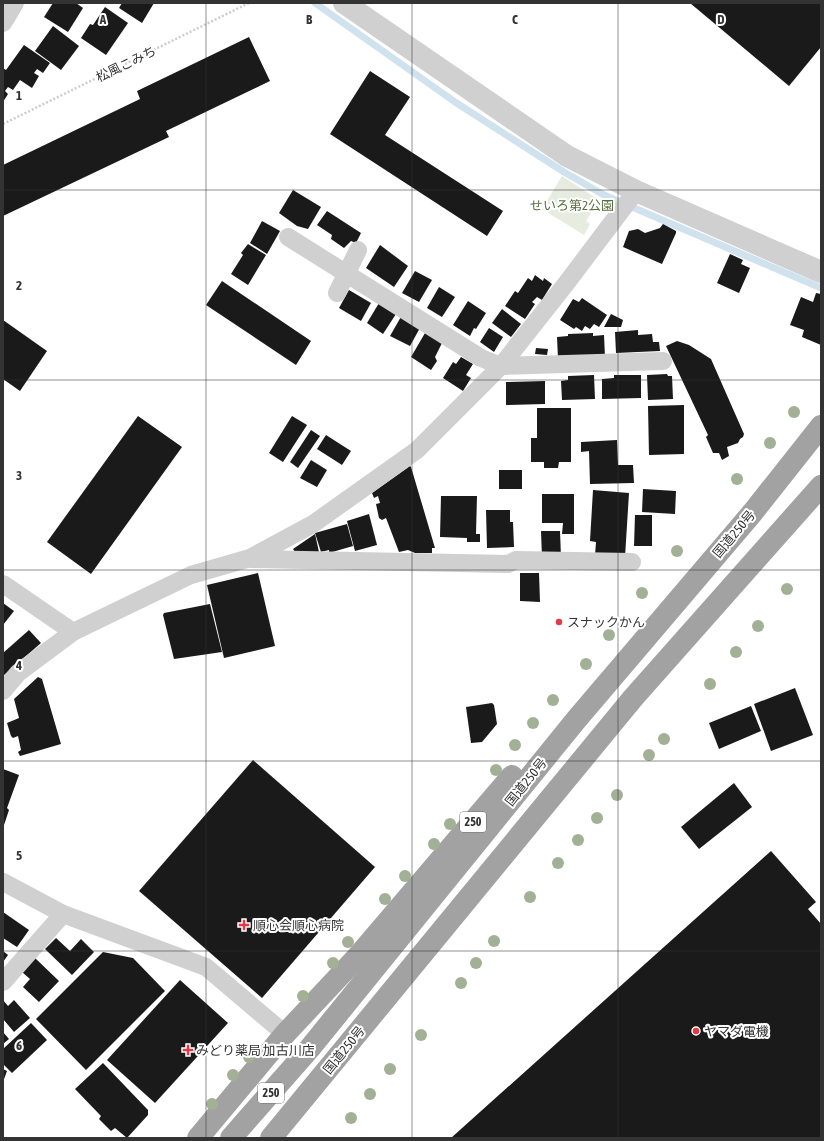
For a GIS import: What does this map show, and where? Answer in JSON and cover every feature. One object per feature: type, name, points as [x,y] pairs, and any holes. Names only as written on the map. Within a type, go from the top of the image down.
[{"type":"highway","name":"国道250号","points":[[231,1138],[310,1048],[576,720],[753,512],[821,426]]},
{"type":"highway","name":"国道250号","points":[[271,1138],[331,1067],[633,698],[821,486]]},
{"type":"highway","name":"250","points":[[198,1138],[285,1034],[360,954],[702,552],[753,512]]},
{"type":"street","points":[[3,23],[15,3]]},
{"type":"street","points":[[344,3],[567,156],[636,191],[821,272]]},
{"type":"street","points":[[3,690],[18,673],[74,632],[191,575],[250,558],[313,524],[417,450],[501,366],[636,191]]},
{"type":"street","points":[[288,237],[481,358],[501,366],[663,361]]},
{"type":"street","points":[[337,293],[358,250]]},
{"type":"street","points":[[250,558],[508,564],[516,560],[632,562]]},
{"type":"street","points":[[3,584],[74,632]]},
{"type":"street","points":[[3,882],[63,914],[206,967],[285,1034]]},
{"type":"street","points":[[3,982],[63,914]]},
{"type":"path","name":"松風こみち","points":[[3,124],[249,3]]},
{"type":"green space","name":"せいろ第2公園","points":[[562,176],[599,200],[586,221],[590,224],[584,235],[542,209]]},
{"type":"building","points":[[53,3],[76,3],[83,8],[68,32],[44,17]]},
{"type":"building","points":[[122,3],[154,3],[142,23],[119,8]]},
{"type":"building","points":[[690,3],[821,3],[821,47],[789,86]]},
{"type":"building","points":[[105,7],[128,23],[106,55],[81,38],[90,24],[93,25]]},
{"type":"building","points":[[53,26],[79,46],[61,70],[35,51]]},
{"type":"building","points":[[249,37],[270,81],[166,131],[169,137],[3,216],[3,165],[140,99],[137,91]]},
{"type":"building","points":[[24,45],[50,63],[43,73],[37,69],[34,73],[39,76],[32,88],[20,80],[13,90],[8,87],[5,91],[8,94],[3,102],[3,68],[6,70]]},
{"type":"building","points":[[370,71],[410,97],[385,135],[503,211],[487,236],[330,134]]},
{"type":"building","points":[[293,190],[321,207],[308,229],[297,226],[279,213]]},
{"type":"building","points":[[327,211],[361,233],[356,243],[351,241],[344,248],[331,239],[332,235],[317,225]]},
{"type":"building","points":[[262,221],[280,231],[267,254],[250,243]]},
{"type":"building","points":[[663,224],[676,231],[676,233],[662,264],[623,247],[629,231],[638,229],[645,233],[660,228]]},
{"type":"building","points":[[248,244],[266,255],[248,285],[231,274],[243,255],[241,253]]},
{"type":"building","points":[[380,245],[408,266],[394,287],[366,268]]},
{"type":"building","points":[[730,254],[743,260],[741,264],[750,268],[739,293],[717,283]]},
{"type":"building","points":[[415,271],[432,280],[419,302],[402,293]]},
{"type":"building","points":[[535,275],[543,281],[544,278],[552,284],[542,300],[537,297],[532,302],[535,304],[525,319],[505,306],[515,291],[518,293],[528,278],[532,281]]},
{"type":"building","points":[[222,281],[311,341],[296,365],[206,305]]},
{"type":"building","points":[[439,287],[455,297],[442,317],[427,308]]},
{"type":"building","points":[[349,290],[371,303],[361,321],[339,308]]},
{"type":"building","points":[[816,293],[821,294],[821,345],[802,337],[804,330],[790,325],[801,297],[813,302]]},
{"type":"building","points":[[582,298],[607,315],[599,327],[594,324],[590,329],[585,326],[582,331],[576,327],[574,329],[560,320],[573,299],[579,302]]},
{"type":"building","points":[[468,301],[486,313],[476,329],[474,328],[470,336],[453,325]]},
{"type":"building","points":[[379,303],[396,314],[383,334],[367,323]]},
{"type":"building","points":[[502,309],[521,324],[511,337],[492,323]]},
{"type":"building","points":[[611,314],[623,320],[621,327],[604,327]]},
{"type":"building","points":[[402,315],[421,326],[410,346],[390,336]]},
{"type":"building","points":[[3,320],[47,351],[20,391],[3,379]]},
{"type":"building","points":[[489,328],[503,337],[494,352],[480,342]]},
{"type":"building","points":[[638,330],[638,335],[652,334],[653,342],[659,342],[660,351],[616,353],[615,332]]},
{"type":"building","points":[[425,333],[442,343],[435,357],[437,361],[431,370],[411,357]]},
{"type":"building","points":[[593,333],[593,336],[604,335],[605,357],[558,359],[557,337],[568,336],[568,334]]},
{"type":"building","points":[[677,341],[689,345],[711,359],[744,434],[738,443],[727,447],[729,456],[722,460],[719,453],[713,453],[706,437],[708,435],[666,346]]},
{"type":"building","points":[[536,348],[548,349],[547,355],[535,354]]},
{"type":"building","points":[[461,357],[473,364],[466,375],[471,378],[463,391],[443,378],[453,362],[456,364]]},
{"type":"building","points":[[667,374],[668,376],[672,376],[673,399],[648,400],[647,375]]},
{"type":"building","points":[[594,375],[595,399],[562,400],[561,381],[568,380],[568,376]]},
{"type":"building","points":[[614,375],[641,375],[641,398],[602,399],[602,379],[614,378]]},
{"type":"building","points":[[545,381],[545,404],[506,405],[506,382]]},
{"type":"building","points":[[684,405],[684,454],[649,455],[648,406]]},
{"type":"building","points":[[537,408],[571,408],[571,462],[559,462],[558,468],[544,468],[544,462],[531,462],[531,438],[537,438]]},
{"type":"building","points":[[138,416],[182,447],[91,574],[47,542]]},
{"type":"building","points":[[292,416],[307,425],[283,462],[269,453]]},
{"type":"building","points":[[311,430],[320,436],[298,468],[290,462]]},
{"type":"building","points":[[326,435],[351,451],[342,465],[317,449]]},
{"type":"building","points":[[617,440],[618,465],[633,465],[634,483],[590,484],[589,451],[581,452],[581,442]]},
{"type":"building","points":[[311,460],[327,470],[317,487],[300,478]]},
{"type":"building","points":[[410,466],[435,548],[432,548],[432,553],[415,553],[408,550],[399,552],[386,518],[382,520],[379,518],[376,504],[380,503],[378,496],[374,498],[372,493]]},
{"type":"building","points":[[499,470],[522,470],[522,489],[499,489]]},
{"type":"building","points":[[643,489],[676,491],[675,514],[642,512]]},
{"type":"building","points":[[593,490],[629,493],[625,557],[595,555],[596,542],[590,541]]},
{"type":"building","points":[[542,494],[574,494],[574,534],[562,534],[563,523],[542,523]]},
{"type":"building","points":[[441,496],[477,496],[476,534],[480,534],[480,542],[467,542],[467,538],[440,537]]},
{"type":"building","points":[[486,510],[510,510],[510,522],[513,522],[514,547],[487,548]]},
{"type":"building","points":[[369,514],[377,545],[355,551],[347,521]]},
{"type":"building","points":[[635,515],[652,515],[652,546],[634,546]]},
{"type":"building","points":[[347,524],[353,546],[329,553],[329,550],[321,552],[315,533]]},
{"type":"building","points":[[541,531],[560,531],[561,557],[542,558]]},
{"type":"building","points":[[315,534],[319,552],[295,552],[293,549]]},
{"type":"building","points":[[258,573],[275,646],[224,658],[207,585]]},
{"type":"building","points":[[520,573],[539,573],[540,602],[520,601]]},
{"type":"building","points":[[3,603],[14,611],[3,625]]},
{"type":"building","points":[[210,604],[222,652],[174,659],[163,615],[164,613]]},
{"type":"building","points":[[29,630],[41,643],[3,676],[3,653]]},
{"type":"building","points":[[38,677],[42,679],[61,744],[20,756],[18,752],[21,750],[18,736],[13,738],[11,736],[7,723],[19,718],[14,699]]},
{"type":"building","points":[[795,688],[813,735],[771,751],[754,704]]},
{"type":"building","points":[[492,703],[494,705],[497,724],[482,742],[471,743],[466,707]]},
{"type":"building","points":[[751,706],[761,731],[719,749],[709,723]]},
{"type":"building","points":[[253,760],[375,867],[262,998],[139,891]]},
{"type":"building","points":[[3,769],[19,775],[7,808],[9,810],[3,828]]},
{"type":"building","points":[[734,783],[752,807],[699,849],[681,827]]},
{"type":"building","name":"ヤマダ電機","points":[[771,851],[816,902],[808,909],[821,924],[821,1138],[451,1138]]},
{"type":"building","points":[[3,912],[29,930],[17,947],[3,938]]},
{"type":"building","points":[[56,938],[70,951],[81,939],[94,952],[72,975],[45,949]]},
{"type":"building","points":[[3,951],[8,955],[3,962]]},
{"type":"building","points":[[103,952],[133,958],[165,991],[86,1070],[36,1019]]},
{"type":"building","points":[[35,958],[59,981],[39,1002],[23,987],[30,979],[22,972]]},
{"type":"building","points":[[180,980],[228,1023],[155,1103],[107,1060]]},
{"type":"building","points":[[3,1000],[8,1006],[14,1000],[30,1018],[14,1032],[3,1019]]},
{"type":"building","points":[[31,1023],[47,1040],[12,1073],[3,1064],[3,1049]]},
{"type":"building","points":[[3,1032],[9,1039],[3,1044]]},
{"type":"building","points":[[103,1063],[148,1110],[148,1115],[127,1138],[115,1128],[111,1131],[99,1119],[101,1116],[75,1089]]},
{"type":"building","points":[[3,1069],[7,1071],[3,1082]]},
{"type":"waterway","points":[[315,3],[455,102],[564,172],[604,195],[821,288]]},
{"type":"place","name":"スナックかん","points":[[559,622]]},
{"type":"place","name":"順心会順心病院","points":[[244,925]]},
{"type":"place","name":"ヤマダ電機","points":[[696,1031]]},
{"type":"place","name":"みどり薬局 加古川店","points":[[188,1050]]}]
